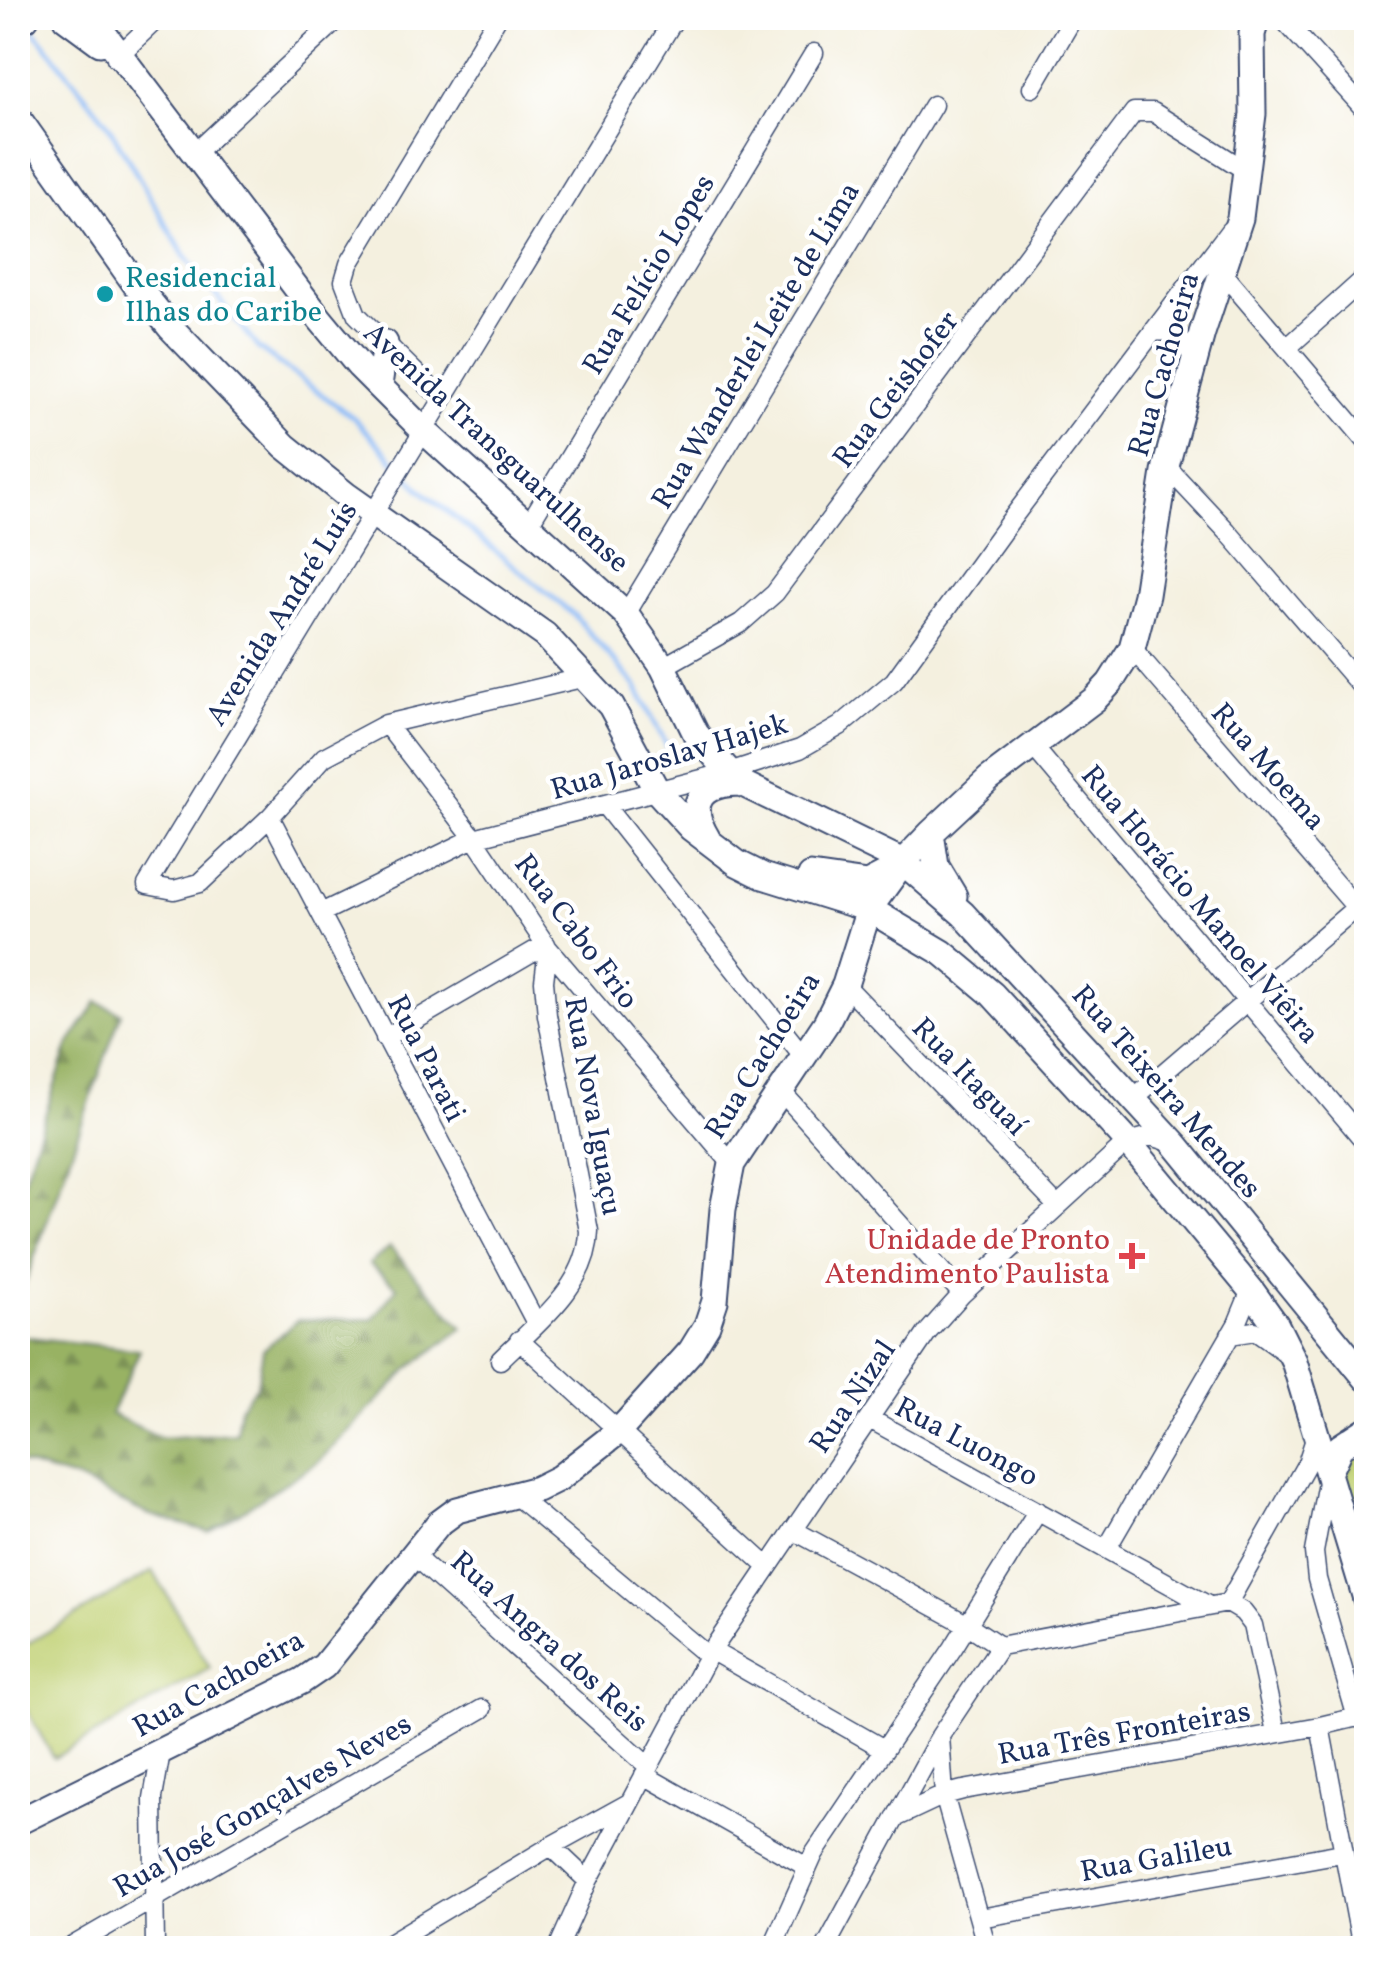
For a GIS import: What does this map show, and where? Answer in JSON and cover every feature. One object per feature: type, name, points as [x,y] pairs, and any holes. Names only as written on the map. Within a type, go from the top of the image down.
[{"type":"main road","points":[[18,23],[26,18]]},
{"type":"main road","points":[[66,18],[119,55]]},
{"type":"main road","points":[[92,18],[119,55]]},
{"type":"main road","name":"Rua Cachoeira","points":[[18,1822],[324,1666],[438,1524],[457,1510],[515,1495],[558,1478],[619,1432],[691,1350],[715,1301],[723,1209],[732,1164],[804,1057],[845,986],[868,909],[903,862],[989,779],[1095,699],[1132,648],[1146,595],[1166,466],[1195,358],[1240,218],[1253,114],[1252,34],[1257,18]]},
{"type":"main road","name":"Avenida Transguarulhense","points":[[119,55],[320,318],[387,393],[418,441],[529,524],[626,614],[663,667],[719,782],[903,862]]},
{"type":"main road","points":[[18,118],[125,271],[171,328],[285,446],[545,635],[611,706],[656,791],[674,811],[738,863],[791,886],[868,909]]},
{"type":"main road","points":[[385,342],[387,393]]},
{"type":"main road","points":[[710,844],[696,811],[719,782]]},
{"type":"main road","points":[[931,833],[936,866],[963,914]]},
{"type":"main road","points":[[738,863],[857,884],[877,880],[903,862]]},
{"type":"main road","name":"Rua Teixeira Mendes","points":[[903,862],[963,914],[1176,1144],[1366,1378]]},
{"type":"main road","name":"Rua Teixeira Mendes","points":[[868,909],[944,953],[992,994],[1128,1142],[1251,1290],[1276,1325],[1294,1361],[1319,1456],[1366,1598]]},
{"type":"main road","points":[[1319,1456],[1335,1454],[1346,1440],[1366,1430]]},
{"type":"street","points":[[119,55],[158,18]]},
{"type":"street","points":[[196,152],[338,18]]},
{"type":"street","points":[[433,390],[357,314],[344,281],[349,264],[497,18]]},
{"type":"street","name":"Avenida André Luís","points":[[270,817],[200,882],[174,890],[147,885],[273,664],[375,514],[675,18]]},
{"type":"street","points":[[1032,88],[1074,18]]},
{"type":"street","points":[[1282,18],[1366,112]]},
{"type":"street","name":"Rua Felício Lopes","points":[[529,524],[814,52]]},
{"type":"street","name":"Rua Wanderlei Leite de Lima","points":[[626,614],[933,105]]},
{"type":"street","name":"Rua Geishofer","points":[[663,667],[741,623],[775,592],[1128,117],[1140,110],[1153,112],[1248,172]]},
{"type":"street","name":"Rua Jaroslav Hajek","points":[[323,912],[474,838],[656,791],[719,782],[800,748],[840,726],[894,682],[1010,521],[1240,218]]},
{"type":"street","points":[[1223,273],[1366,440]]},
{"type":"street","points":[[1287,348],[1366,277]]},
{"type":"street","points":[[1154,332],[1174,332],[1195,358]]},
{"type":"street","name":"Avenida André Luís","points":[[387,393],[433,390],[463,369]]},
{"type":"street","points":[[1166,466],[1366,692]]},
{"type":"street","name":"Rua Moema","points":[[1132,648],[1363,908]]},
{"type":"street","points":[[270,817],[324,757],[386,724],[586,677]]},
{"type":"street","name":"Rua Cabo Frio","points":[[386,724],[474,838],[547,946],[732,1164]]},
{"type":"street","name":"Rua Horácio Manoel Viêira","points":[[1032,745],[1366,1143]]},
{"type":"street","points":[[605,806],[804,1057]]},
{"type":"street","name":"Rua Parati","points":[[270,817],[536,1323]]},
{"type":"street","points":[[1134,1098],[1246,1000],[1363,908]]},
{"type":"street","points":[[385,1038],[547,946]]},
{"type":"street","name":"Rua Nova Iguaçu","points":[[500,1360],[574,1282],[589,1251],[589,1232],[547,1016],[547,946]]},
{"type":"street","name":"Rua Itaguaí","points":[[845,986],[1056,1205]]},
{"type":"street","points":[[782,1090],[962,1294]]},
{"type":"street","points":[[1128,1142],[1151,1136],[1176,1144]]},
{"type":"street","name":"Rua Nizal","points":[[558,1948],[588,1881],[710,1654],[927,1333],[962,1294],[1128,1142]]},
{"type":"street","points":[[1107,1548],[1230,1334],[1251,1290]]},
{"type":"street","points":[[1230,1334],[1255,1331],[1294,1361]]},
{"type":"street","points":[[520,1340],[767,1566]]},
{"type":"street","name":"Rua Luongo","points":[[870,1419],[1218,1604]]},
{"type":"street","points":[[1218,1604],[1319,1456]]},
{"type":"street","points":[[1319,1456],[1314,1552],[1317,1579],[1362,1716]]},
{"type":"street","points":[[515,1495],[710,1654],[884,1749]]},
{"type":"street","points":[[772,1948],[807,1867],[968,1625],[1038,1510]]},
{"type":"street","points":[[793,1530],[1000,1646],[1218,1604],[1243,1612],[1253,1625],[1276,1732]]},
{"type":"street","name":"Rua Angra dos Reis","points":[[414,1556],[647,1771],[807,1867]]},
{"type":"street","points":[[825,1948],[940,1736],[1000,1646]]},
{"type":"street","name":"Rua José Gonçalves Neves","points":[[70,1948],[482,1709]]},
{"type":"street","name":"Rua Três Fronteiras","points":[[895,1818],[944,1795],[1362,1716]]},
{"type":"street","points":[[1320,1726],[1362,1948]]},
{"type":"street","points":[[940,1736],[944,1795],[987,1948]]},
{"type":"street","points":[[155,1948],[154,1798],[161,1752]]},
{"type":"street","points":[[112,1776],[138,1781],[154,1798]]},
{"type":"street","points":[[381,1948],[629,1803]]},
{"type":"street","points":[[550,1846],[588,1881]]},
{"type":"street","name":"Rua Galileu","points":[[980,1918],[1342,1852]]},
{"type":"green space","points":[[97,1002],[121,1013],[18,1303],[18,1196],[68,1046]]},
{"type":"green space","points":[[390,1247],[463,1328],[412,1366],[318,1462],[209,1532],[147,1514],[75,1479],[18,1462],[18,1336],[140,1350],[111,1414],[161,1438],[236,1433],[240,1407],[257,1386],[263,1350],[298,1320],[373,1319],[397,1287],[369,1264]]},
{"type":"green space","points":[[1366,1449],[1366,1546],[1345,1476],[1353,1460]]},
{"type":"green space","points":[[153,1571],[210,1668],[54,1758],[18,1696],[18,1649]]},
{"type":"waterway","points":[[29,24],[107,123],[185,257],[258,348],[354,418],[396,463]]},
{"type":"waterway","points":[[404,472],[574,615],[635,685],[675,761]]},
{"type":"place","name":"Residencial Ilhas do Caribe","points":[[105,294]]},
{"type":"place","name":"Unidade de Pronto Atendimento Paulista","points":[[1132,1256]]}]
